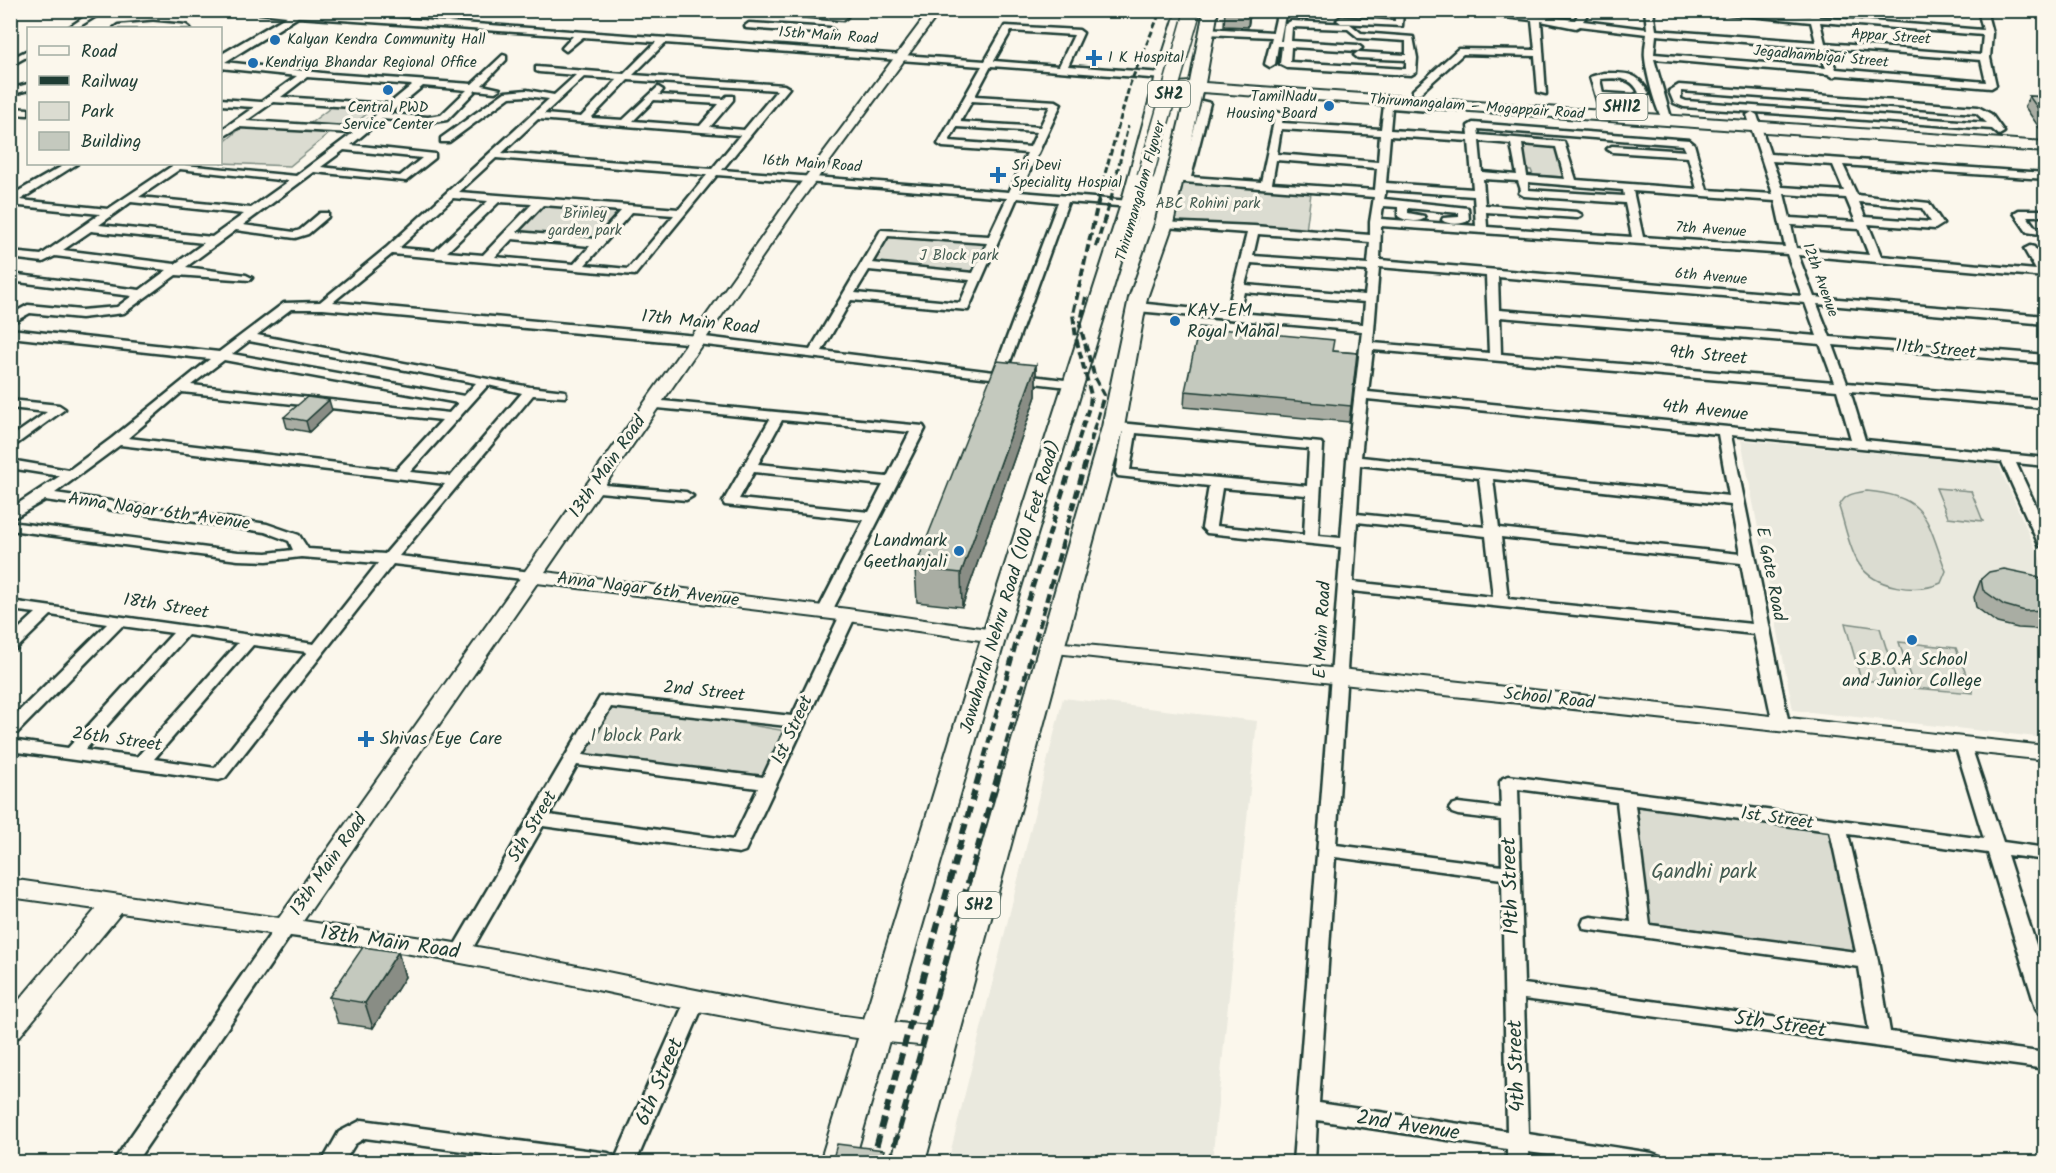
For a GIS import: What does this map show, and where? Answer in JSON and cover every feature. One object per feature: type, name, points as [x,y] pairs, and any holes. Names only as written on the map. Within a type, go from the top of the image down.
[{"type":"main road","name":"Jawaharlal Nehru Road (100 Feet Road)","points":[[837,1162],[994,636],[1130,204],[1162,80],[1184,10]]},
{"type":"main road","name":"Thirumangalam Flyover","points":[[1101,297],[1114,285],[1166,178],[1193,10]]},
{"type":"main road","name":"Thirumangalam Flyover","points":[[1137,303],[1130,289],[1166,178],[1202,10]]},
{"type":"main road","points":[[1137,303],[1164,224],[1166,178],[1198,82],[1210,10]]},
{"type":"main road","name":"Thirumangalam – Mogappair Road","points":[[1162,80],[1601,100],[1663,113]]},
{"type":"main road","name":"Thirumangalam – Mogappair Road","points":[[1198,82],[1387,103],[1663,113],[1821,133],[2046,148]]},
{"type":"main road","points":[[1154,112],[1188,115]]},
{"type":"main road","name":"Thirumangalam – Mogappair Road","points":[[1756,124],[1855,119],[1997,129],[2046,136]]},
{"type":"main road","name":"SH2","points":[[908,1162],[1053,648],[1122,427],[1137,303]]},
{"type":"street","points":[[74,27],[102,10]]},
{"type":"street","name":"15th Main Road","points":[[239,10],[1063,68],[1162,80]]},
{"type":"street","points":[[388,20],[402,10]]},
{"type":"street","points":[[740,10],[846,14]]},
{"type":"street","name":"13th Main Road","points":[[285,928],[697,340],[739,284],[810,179],[905,57],[936,10]]},
{"type":"street","points":[[1094,10],[1121,12]]},
{"type":"street","points":[[1270,64],[1281,14],[1399,24],[1399,10]]},
{"type":"street","name":"Appar Street","points":[[1443,10],[1652,32],[1985,58]]},
{"type":"street","points":[[1576,25],[1586,10]]},
{"type":"street","points":[[1649,10],[1652,32],[1649,56],[1669,140]]},
{"type":"street","points":[[1694,10],[1815,15],[1988,33]]},
{"type":"street","points":[[1982,10],[1988,33],[1985,58]]},
{"type":"street","points":[[814,50],[846,14]]},
{"type":"street","points":[[222,62],[225,56],[295,15]]},
{"type":"street","points":[[1815,15],[1821,45],[1833,74]]},
{"type":"street","points":[[1536,19],[1543,92]]},
{"type":"street","points":[[1291,24],[1350,27],[1359,35],[1410,39],[1411,72],[1287,65],[1285,64],[1287,44],[1288,25],[1291,24]]},
{"type":"street","points":[[130,27],[153,25],[175,27]]},
{"type":"street","points":[[749,26],[830,31]]},
{"type":"street","points":[[1033,150],[942,144],[1008,28],[1079,33],[1063,68]]},
{"type":"street","points":[[1206,31],[1276,39],[1287,44],[1412,58]]},
{"type":"street","points":[[566,48],[581,34]]},
{"type":"street","points":[[1357,70],[1359,35]]},
{"type":"street","points":[[584,119],[663,40]]},
{"type":"street","points":[[1416,92],[1461,51],[1540,53]]},
{"type":"street","points":[[10,63],[27,54]]},
{"type":"street","name":"Jegadhambigai Street","points":[[1649,56],[1833,74],[1991,86],[1985,58]]},
{"type":"street","points":[[381,116],[428,120],[444,118],[503,58]]},
{"type":"street","points":[[222,64],[306,74],[495,89]]},
{"type":"street","points":[[390,250],[632,273],[784,89],[779,86],[539,69]]},
{"type":"street","points":[[323,305],[390,250],[580,75],[587,73]]},
{"type":"street","points":[[222,135],[306,74]]},
{"type":"street","points":[[1595,77],[1632,78],[1639,84],[1644,94],[1639,98],[1601,100],[1595,77]]},
{"type":"street","points":[[627,122],[669,79]]},
{"type":"street","points":[[10,308],[81,314],[112,313],[120,310],[342,147],[421,83]]},
{"type":"street","points":[[702,130],[743,84]]},
{"type":"street","points":[[1639,84],[1655,86]]},
{"type":"street","points":[[10,92],[27,87]]},
{"type":"street","points":[[1677,101],[1674,90],[1679,88],[1978,110],[1984,112],[1997,129]]},
{"type":"street","points":[[445,141],[508,94],[527,93],[550,96],[554,99]]},
{"type":"street","points":[[651,97],[726,102]]},
{"type":"street","points":[[847,296],[964,307],[1033,150],[1056,104],[968,98]]},
{"type":"street","points":[[1833,99],[1855,119]]},
{"type":"street","points":[[1663,113],[1677,101]]},
{"type":"street","points":[[1677,101],[1684,104],[1855,119]]},
{"type":"street","points":[[222,102],[392,107]]},
{"type":"street","points":[[1205,103],[1166,178],[1379,194],[1478,193]]},
{"type":"street","name":"E Main Road","points":[[1304,1162],[1341,676],[1354,460],[1369,328],[1376,239],[1375,222],[1387,103]]},
{"type":"street","points":[[10,111],[27,112]]},
{"type":"street","points":[[1266,185],[1279,114]]},
{"type":"street","points":[[535,116],[746,133]]},
{"type":"street","points":[[239,123],[362,131]]},
{"type":"street","points":[[953,124],[1044,130]]},
{"type":"street","name":"12th Avenue","points":[[1756,124],[1779,194],[1791,251],[1826,340],[1859,444]]},
{"type":"street","points":[[1482,230],[1473,127],[1477,125],[1689,143],[1703,193]]},
{"type":"street","points":[[1277,126],[1560,144],[1572,182]]},
{"type":"street","points":[[1516,141],[1527,211]]},
{"type":"street","points":[[312,169],[402,179],[431,156],[342,147]]},
{"type":"street","points":[[1612,149],[1692,154]]},
{"type":"street","name":"16th Main Road","points":[[492,155],[1130,204]]},
{"type":"street","points":[[1271,157],[1382,165]]},
{"type":"street","points":[[1765,157],[2046,176]]},
{"type":"street","points":[[1837,162],[1877,260]]},
{"type":"street","points":[[10,201],[70,165]]},
{"type":"street","points":[[13,279],[179,165],[299,179]]},
{"type":"street","points":[[1476,175],[1703,193],[1852,197],[1925,205],[1938,224],[1935,226],[1786,221]]},
{"type":"street","points":[[1628,187],[1638,240]]},
{"type":"street","points":[[1524,193],[1630,200]]},
{"type":"street","points":[[1379,194],[1403,204],[1464,210],[1464,220],[1452,224]]},
{"type":"street","points":[[450,195],[682,212]]},
{"type":"street","points":[[1573,196],[1580,237]]},
{"type":"street","points":[[437,255],[497,198]]},
{"type":"street","points":[[129,199],[255,212]]},
{"type":"street","points":[[999,376],[1064,199]]},
{"type":"street","points":[[10,201],[110,212]]},
{"type":"street","points":[[486,260],[541,201]]},
{"type":"street","points":[[577,268],[629,208]]},
{"type":"street","points":[[1480,208],[1576,215]]},
{"type":"street","points":[[2046,213],[2019,213],[2028,228],[2046,232]]},
{"type":"street","points":[[235,227],[295,235],[304,232],[324,215]]},
{"type":"street","name":"7th Avenue","points":[[1375,222],[1452,224],[1482,230],[1791,251],[2045,274]]},
{"type":"street","points":[[1164,224],[1376,239]]},
{"type":"street","points":[[89,227],[219,239]]},
{"type":"street","points":[[1232,315],[1254,229]]},
{"type":"street","points":[[814,354],[885,232],[993,240]]},
{"type":"street","points":[[509,235],[599,243]]},
{"type":"street","points":[[2030,249],[2045,274]]},
{"type":"street","points":[[10,255],[48,256],[246,278]]},
{"type":"street","name":"6th Avenue","points":[[1246,259],[1492,274],[2046,320]]},
{"type":"street","points":[[865,266],[977,277]]},
{"type":"street","points":[[1492,274],[1495,357]]},
{"type":"street","points":[[13,279],[144,294]]},
{"type":"street","points":[[1239,288],[1371,299]]},
{"type":"street","points":[[1137,303],[1369,328]]},
{"type":"street","name":"17th Main Road","points":[[43,495],[117,441],[179,388],[288,306],[323,305],[697,340],[1073,385]]},
{"type":"street","points":[[10,321],[28,309]]},
{"type":"street","name":"11th Street","points":[[1494,313],[2046,359]]},
{"type":"street","points":[[10,333],[221,356],[468,400]]},
{"type":"street","points":[[246,336],[530,391],[560,394]]},
{"type":"street","name":"9th Street","points":[[1367,346],[2046,404]]},
{"type":"street","points":[[400,474],[485,381]]},
{"type":"street","points":[[179,388],[452,417]]},
{"type":"street","points":[[316,649],[530,391]]},
{"type":"street","name":"4th Avenue","points":[[1362,395],[2046,462]]},
{"type":"street","points":[[10,404],[59,409],[10,445]]},
{"type":"street","points":[[652,404],[918,429],[825,612]]},
{"type":"street","points":[[778,416],[730,502],[873,517]]},
{"type":"street","points":[[1311,540],[1314,491],[1316,446],[1122,427],[1123,473],[1314,491]]},
{"type":"street","name":"E Gate Road","points":[[1724,430],[1781,724]]},
{"type":"street","points":[[117,441],[454,481]]},
{"type":"street","points":[[2007,458],[2044,537]]},
{"type":"street","points":[[1354,460],[1736,501]]},
{"type":"street","points":[[10,465],[70,474]]},
{"type":"street","points":[[750,467],[892,482]]},
{"type":"street","points":[[1486,475],[1501,603]]},
{"type":"street","points":[[1216,483],[1209,528],[1212,530],[1348,543]]},
{"type":"street","points":[[593,488],[686,496]]},
{"type":"street","name":"Anna Nagar 6th Avenue","points":[[10,516],[43,495],[267,528],[295,537],[300,544],[301,553]]},
{"type":"street","points":[[1350,517],[1747,558]]},
{"type":"street","name":"Anna Nagar 6th Avenue","points":[[10,526],[238,556],[267,557],[301,553],[389,559],[825,612],[994,636]]},
{"type":"street","points":[[1345,586],[1761,630]]},
{"type":"street","name":"18th Street","points":[[10,604],[316,649]]},
{"type":"street","points":[[10,646],[48,610]]},
{"type":"street","name":"1st Street","points":[[537,819],[739,847],[848,615]]},
{"type":"street","points":[[10,730],[119,620]]},
{"type":"street","points":[[72,754],[184,630]]},
{"type":"street","points":[[141,763],[249,639]]},
{"type":"street","name":"School Road","points":[[1053,648],[1341,676],[2046,753]]},
{"type":"street","name":"26th Street","points":[[10,745],[219,774],[316,649]]},
{"type":"street","name":"2nd Street","points":[[606,701],[797,722]]},
{"type":"street","name":"5th Street","points":[[460,953],[606,701]]},
{"type":"street","points":[[1963,744],[2046,1008]]},
{"type":"street","points":[[572,759],[768,783]]},
{"type":"street","name":"1st Street","points":[[1509,782],[2046,854]]},
{"type":"street","name":"19th Street","points":[[1509,782],[1514,990]]},
{"type":"street","points":[[1625,798],[1641,930]]},
{"type":"street","points":[[1458,809],[1509,815]]},
{"type":"street","points":[[1838,827],[1868,961],[1881,1039]]},
{"type":"street","points":[[1327,850],[1511,874]]},
{"type":"street","name":"18th Main Road","points":[[10,888],[460,953],[695,1001],[877,1032],[942,1037]]},
{"type":"street","points":[[10,1030],[115,903]]},
{"type":"street","points":[[1591,924],[1868,961]]},
{"type":"street","points":[[124,1162],[285,928]]},
{"type":"street","name":"5th Street","points":[[1514,990],[2046,1061]]},
{"type":"street","name":"4th Street","points":[[1514,990],[1518,1152]]},
{"type":"street","name":"6th Street","points":[[625,1162],[695,1001]]},
{"type":"street","name":"2nd Avenue","points":[[1307,1110],[1518,1152],[1652,1162]]},
{"type":"street","points":[[333,1162],[347,1138],[362,1129],[519,1156],[608,1162]]},
{"type":"shaded area","name":"S.B.O.A School and Junior College","points":[[1741,440],[1998,464],[2045,570],[2045,738],[1793,710]]},
{"type":"shaded area","points":[[1063,698],[1257,721],[1212,1162],[948,1162]]},
{"type":"green space","points":[[334,105],[375,107],[351,127],[308,125]]},
{"type":"green space","points":[[241,128],[330,133],[290,166],[222,163],[222,144]]},
{"type":"green space","points":[[1516,143],[1559,145],[1563,177],[1533,175],[1531,170],[1518,169]]},
{"type":"green space","name":"ABC Rohini park","points":[[1179,182],[1311,193],[1306,231],[1171,222]]},
{"type":"green space","name":"Brinley garden park","points":[[541,201],[629,208],[599,243],[509,235]]},
{"type":"green space","name":"J Block park","points":[[885,232],[993,240],[977,277],[865,266]]},
{"type":"green space","points":[[1936,488],[1971,491],[1983,521],[1948,517]]},
{"type":"green space","points":[[1867,491],[1903,499],[1923,514],[1946,571],[1941,583],[1920,588],[1897,587],[1875,579],[1859,564],[1850,544],[1839,507],[1847,497]]},
{"type":"green space","points":[[1845,623],[1880,628],[1897,683],[1861,680]]},
{"type":"green space","points":[[1899,642],[1956,648],[1973,693],[1914,688]]},
{"type":"green space","name":"I block Park","points":[[617,702],[792,732],[768,783],[571,759]]},
{"type":"green space","name":"Gandhi park","points":[[1636,804],[1833,832],[1860,952],[1649,923]]},
{"type":"building","points":[[2029,96],[2046,97],[2046,117],[2044,117]]},
{"type":"building","points":[[1199,327],[1334,340],[1332,351],[1357,353],[1351,406],[1185,391]]},
{"type":"building","points":[[997,361],[1036,365],[961,573],[915,568]]},
{"type":"building","points":[[307,397],[329,400],[306,421],[284,417]]},
{"type":"building","points":[[2004,569],[2033,575],[2046,582],[2046,610],[2025,611],[2004,605],[1983,590],[1981,579],[1989,572]]},
{"type":"building","points":[[363,947],[398,952],[365,1003],[329,997]]},
{"type":"building","points":[[837,1144],[884,1150],[881,1162],[832,1162]]},
{"type":"railway","points":[[1098,199],[1130,84],[1161,10]]},
{"type":"railway","points":[[1111,199],[1128,126]]},
{"type":"railway","points":[[1075,451],[1091,395],[1076,338],[1073,314],[1099,198]]},
{"type":"railway","points":[[1096,247],[1111,198]]},
{"type":"railway","points":[[1086,297],[1080,326],[1095,378],[1104,395],[1088,451]]},
{"type":"railway","points":[[981,770],[1022,621],[1076,449]]},
{"type":"railway","points":[[999,770],[1089,449]]},
{"type":"railway","points":[[872,1162],[981,768]]},
{"type":"railway","points":[[890,1162],[1000,768]]},
{"type":"place","name":"Kalyan Kendra Community Hall","points":[[275,40]]},
{"type":"place","name":"I K Hospital","points":[[1094,58]]},
{"type":"place","name":"Kendriya Bhandar Regional Office","points":[[253,63]]},
{"type":"place","name":"Central PWD Service Center","points":[[388,90]]},
{"type":"place","name":"TamilNadu Housing Board","points":[[1329,106]]},
{"type":"place","name":"Sri Devi Speciality Hospial","points":[[998,175]]},
{"type":"place","name":"KAY-EM Royal Mahal","points":[[1175,321]]},
{"type":"place","name":"Landmark Geethanjali","points":[[959,551]]},
{"type":"place","name":"S.B.O.A School and Junior College","points":[[1912,640]]},
{"type":"place","name":"Shivas Eye Care","points":[[366,739]]}]
